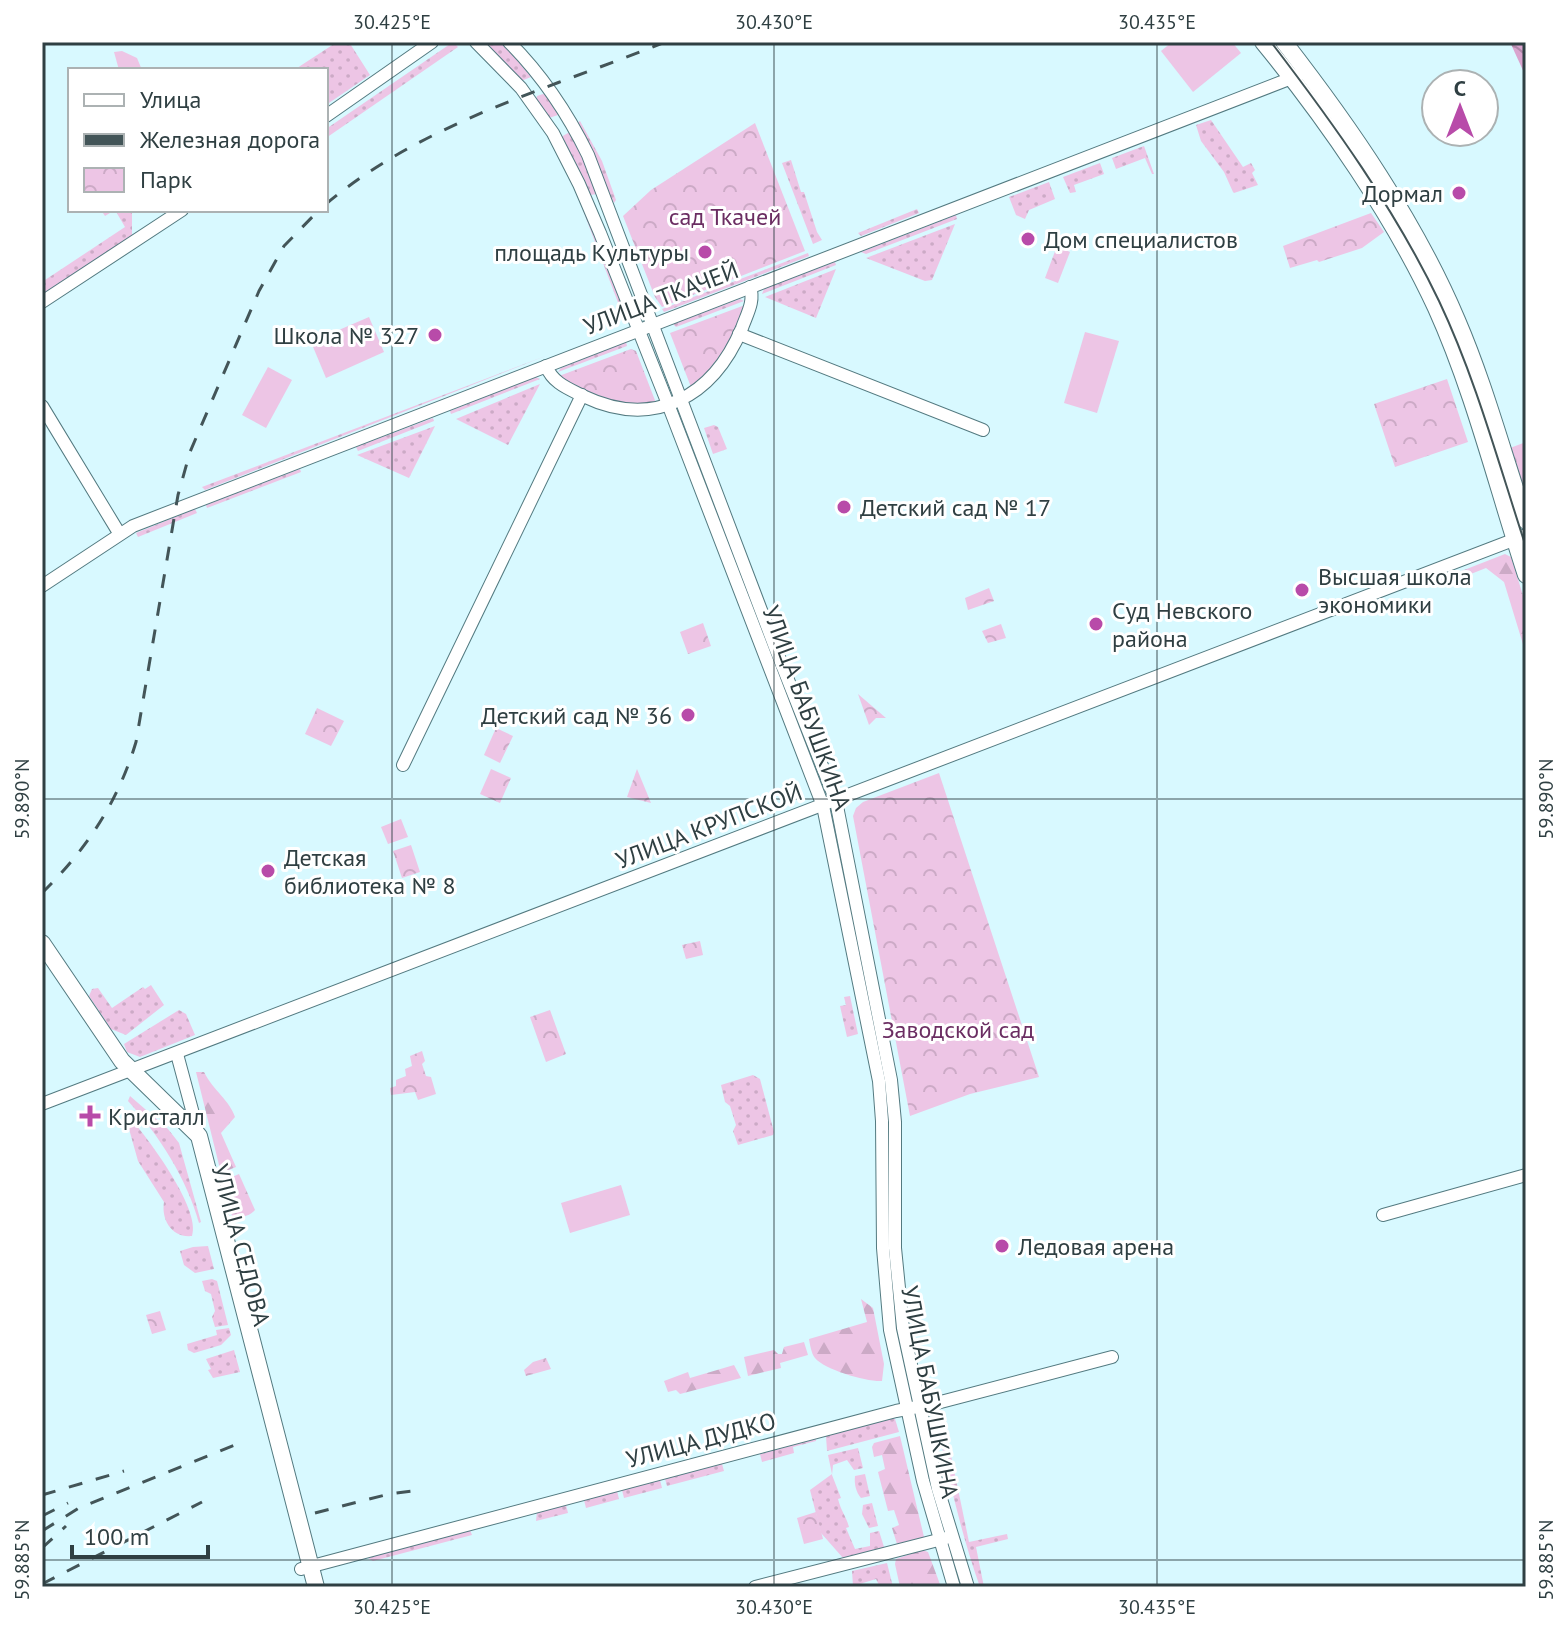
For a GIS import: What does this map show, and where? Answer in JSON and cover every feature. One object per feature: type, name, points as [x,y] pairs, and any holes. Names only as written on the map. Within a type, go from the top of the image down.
[{"type":"main road","points":[[1263,42],[1299,75],[1395,204],[1447,296],[1472,358],[1526,521]]},
{"type":"main road","points":[[1284,42],[1299,75],[1413,263],[1435,306],[1520,537],[1526,575]]},
{"type":"main road","name":"УЛИЦА СЕДОВА","points":[[42,943],[126,1073],[199,1136],[306,1568],[306,1587]]},
{"type":"main road","name":"УЛИЦА СЕДОВА","points":[[42,961],[126,1073],[172,1120],[191,1147],[306,1568],[316,1587]]},
{"type":"street","points":[[328,115],[432,42]]},
{"type":"street","name":"УЛИЦА БАБУШКИНА","points":[[476,42],[521,88],[553,133],[579,184],[639,330],[674,402],[836,801],[891,1080],[895,1122],[896,1276],[903,1328],[954,1587]]},
{"type":"street","name":"УЛИЦА БАБУШКИНА","points":[[509,42],[570,120],[601,185],[653,324],[674,402],[823,806],[879,1081],[886,1297],[906,1409],[945,1538],[968,1587]]},
{"type":"street","name":"УЛИЦА ТКАЧЕЙ","points":[[42,586],[119,533],[548,371],[653,324],[1299,75]]},
{"type":"street","points":[[521,88],[542,81]]},
{"type":"street","points":[[553,133],[570,120]]},
{"type":"street","points":[[42,302],[179,212]]},
{"type":"street","points":[[548,371],[582,395],[627,409],[674,402],[698,391],[730,354],[753,295],[750,287]]},
{"type":"street","points":[[739,334],[983,430]]},
{"type":"street","points":[[403,765],[582,395]]},
{"type":"street","points":[[42,406],[119,533]]},
{"type":"street","name":"УЛИЦА КРУПСКОЙ","points":[[42,1104],[1520,537]]},
{"type":"street","name":"УЛИЦА СЕДОВА","points":[[177,1054],[199,1136]]},
{"type":"street","points":[[1383,1215],[1526,1175]]},
{"type":"street","name":"УЛИЦА ДУДКО","points":[[306,1568],[1112,1357]]},
{"type":"street","points":[[755,1587],[945,1538]]},
{"type":"green space","points":[[337,42],[349,42],[370,75],[328,104],[328,68],[297,68]]},
{"type":"green space","points":[[453,42],[458,47],[328,137],[328,128]]},
{"type":"green space","points":[[483,42],[502,42],[531,77],[521,81]]},
{"type":"green space","points":[[1172,42],[1232,42],[1241,53],[1193,92],[1161,51]]},
{"type":"green space","points":[[122,51],[137,58],[141,68],[118,68],[114,52]]},
{"type":"green space","points":[[543,94],[558,115],[549,118],[536,100]]},
{"type":"green space","points":[[1211,120],[1243,167],[1251,163],[1258,185],[1233,192],[1224,172],[1201,141],[1196,125]]},
{"type":"green space","points":[[580,121],[602,161],[616,200],[614,203],[577,123]]},
{"type":"green space","name":"сад Ткачей","points":[[755,123],[805,251],[662,307],[655,297],[623,216],[651,190]]},
{"type":"green space","points":[[571,133],[583,154],[597,194],[590,195],[561,137]]},
{"type":"green space","points":[[1144,146],[1154,174],[1145,158],[1116,169],[1112,158]]},
{"type":"green space","points":[[791,160],[822,240],[813,244],[782,163]]},
{"type":"green space","points":[[1100,163],[1104,174],[1074,185],[1076,192],[1070,193],[1063,177]]},
{"type":"green space","points":[[1049,182],[1055,199],[1029,210],[1025,219],[1016,215],[1009,197]]},
{"type":"green space","points":[[575,183],[625,312],[622,313]]},
{"type":"green space","points":[[917,209],[919,213],[861,236],[858,233]]},
{"type":"green space","points":[[116,212],[132,212],[132,237],[42,298],[42,282],[125,227]]},
{"type":"green space","points":[[1371,213],[1384,232],[1362,248],[1290,268],[1283,246]]},
{"type":"green space","points":[[956,215],[957,219],[866,254],[861,252]]},
{"type":"green space","points":[[955,224],[932,280],[925,281],[866,258]]},
{"type":"green space","points":[[1057,246],[1070,252],[1058,283],[1045,278]]},
{"type":"green space","points":[[808,253],[809,256],[664,312],[662,309]]},
{"type":"green space","points":[[835,262],[836,265],[762,294],[764,289]]},
{"type":"green space","points":[[836,269],[816,318],[765,297]]},
{"type":"green space","points":[[740,299],[744,301],[676,327],[673,324]]},
{"type":"green space","points":[[745,305],[726,354],[691,387],[670,333]]},
{"type":"green space","points":[[369,317],[384,352],[326,378],[311,342]]},
{"type":"green space","points":[[1085,332],[1119,341],[1097,413],[1064,403]]},
{"type":"green space","points":[[626,342],[627,346],[558,372],[561,368]]},
{"type":"green space","points":[[631,349],[636,351],[656,403],[631,404],[608,399],[562,381],[559,376]]},
{"type":"green space","points":[[548,355],[205,490],[202,487]]},
{"type":"green space","points":[[268,367],[292,380],[266,428],[242,415]]},
{"type":"green space","points":[[536,377],[540,379],[451,414],[450,411]]},
{"type":"green space","points":[[1447,379],[1468,442],[1395,467],[1374,404]]},
{"type":"green space","points":[[540,384],[508,445],[456,419]]},
{"type":"green space","points":[[433,418],[434,421],[358,451],[356,447]]},
{"type":"green space","points":[[435,426],[409,478],[357,455]]},
{"type":"green space","points":[[718,427],[727,449],[713,454],[704,428]]},
{"type":"green space","points":[[1526,442],[1526,499],[1510,448]]},
{"type":"green space","points":[[300,469],[301,472],[207,508],[206,505]]},
{"type":"green space","points":[[195,509],[197,513],[138,537],[136,533]]},
{"type":"green space","points":[[1505,554],[1511,557],[1526,605],[1526,654],[1504,582],[1486,568],[1443,585],[1441,579]]},
{"type":"green space","points":[[989,588],[994,601],[968,610],[965,598]]},
{"type":"green space","points":[[703,623],[711,646],[688,654],[680,632]]},
{"type":"green space","points":[[1001,624],[1006,638],[988,643],[982,631]]},
{"type":"green space","points":[[858,694],[886,718],[876,718],[869,725]]},
{"type":"green space","points":[[317,708],[344,721],[331,746],[305,734]]},
{"type":"green space","points":[[496,728],[513,736],[500,763],[484,755]]},
{"type":"green space","points":[[491,769],[511,778],[500,803],[480,794]]},
{"type":"green space","points":[[637,769],[651,803],[627,797]]},
{"type":"green space","name":"Заводской сад","points":[[939,773],[1039,1077],[970,1094],[910,1116],[853,816],[863,802]]},
{"type":"green space","points":[[401,819],[408,837],[388,844],[381,827]]},
{"type":"green space","points":[[411,845],[420,872],[402,878],[393,851]]},
{"type":"green space","points":[[700,941],[703,955],[686,959],[682,945]]},
{"type":"green space","points":[[151,985],[164,1005],[126,1035],[111,1029],[89,996],[92,989],[98,988],[112,1008]]},
{"type":"green space","points":[[850,996],[858,1034],[847,1037],[840,1006],[846,1005],[844,997]]},
{"type":"green space","points":[[179,1010],[186,1014],[195,1035],[140,1057],[127,1052],[124,1044]]},
{"type":"green space","points":[[550,1010],[566,1054],[546,1062],[530,1017]]},
{"type":"green space","points":[[422,1051],[425,1061],[422,1064],[426,1076],[431,1077],[436,1094],[418,1100],[415,1092],[391,1095],[390,1088],[396,1086],[396,1080],[406,1076],[405,1069],[412,1066],[410,1056]]},
{"type":"green space","points":[[196,1072],[204,1072],[235,1117],[221,1133],[236,1167],[221,1173]]},
{"type":"green space","points":[[753,1075],[760,1079],[774,1132],[773,1135],[738,1145],[733,1131],[736,1125],[721,1085]]},
{"type":"green space","points":[[130,1096],[168,1129],[179,1143],[201,1222],[171,1158],[128,1101]]},
{"type":"green space","points":[[124,1111],[157,1153],[180,1190],[193,1224],[192,1236],[179,1234],[166,1221],[164,1202],[138,1161]]},
{"type":"green space","points":[[239,1174],[255,1210],[238,1217],[232,1216],[223,1181]]},
{"type":"green space","points":[[621,1185],[630,1215],[570,1233],[561,1203]]},
{"type":"green space","points":[[208,1246],[214,1269],[195,1273],[184,1265],[180,1251]]},
{"type":"green space","points":[[202,1281],[217,1281],[228,1325],[215,1327],[211,1294],[205,1291]]},
{"type":"green space","points":[[861,1299],[873,1308],[884,1364],[882,1381],[857,1377],[828,1367],[815,1358],[811,1348],[809,1339],[867,1322]]},
{"type":"green space","points":[[160,1311],[166,1330],[152,1334],[146,1315]]},
{"type":"green space","points":[[229,1328],[231,1335],[221,1345],[194,1353],[188,1350],[187,1344],[217,1335],[216,1330]]},
{"type":"green space","points":[[804,1342],[808,1355],[780,1363],[781,1368],[748,1376],[744,1357],[774,1350],[782,1354],[784,1347]]},
{"type":"green space","points":[[234,1350],[240,1372],[213,1378],[206,1359]]},
{"type":"green space","points":[[546,1358],[551,1369],[526,1376],[524,1370],[533,1362]]},
{"type":"green space","points":[[734,1365],[741,1378],[680,1394],[676,1390],[668,1392],[664,1381],[688,1372],[690,1378]]},
{"type":"green space","points":[[942,1412],[969,1542],[1007,1534],[1008,1539],[976,1547],[984,1587],[980,1587],[960,1524],[935,1416]]},
{"type":"green space","points":[[893,1418],[899,1432],[827,1451],[826,1436]]},
{"type":"green space","points":[[900,1436],[924,1537],[897,1544],[892,1528],[899,1525],[894,1510],[888,1511],[878,1472],[885,1469],[882,1455],[874,1457],[872,1447],[874,1443]]},
{"type":"green space","points":[[816,1439],[793,1447],[794,1453],[762,1462],[760,1454]]},
{"type":"green space","points":[[858,1448],[863,1468],[854,1470],[847,1460],[833,1465],[832,1475],[841,1498],[838,1499],[855,1549],[870,1546],[870,1533],[879,1531],[884,1547],[843,1558],[821,1533],[810,1490],[832,1474],[828,1455]]},
{"type":"green space","points":[[722,1464],[724,1471],[667,1486],[665,1479]]},
{"type":"green space","points":[[865,1474],[870,1496],[861,1498],[855,1476]]},
{"type":"green space","points":[[660,1480],[662,1488],[624,1498],[622,1490]]},
{"type":"green space","points":[[617,1491],[619,1499],[586,1508],[584,1500]]},
{"type":"green space","points":[[872,1503],[878,1526],[869,1528],[862,1514],[863,1505]]},
{"type":"green space","points":[[566,1505],[568,1513],[536,1521],[537,1512]]},
{"type":"green space","points":[[816,1512],[823,1539],[804,1544],[797,1518]]},
{"type":"green space","points":[[470,1530],[472,1535],[373,1561],[368,1558]]},
{"type":"green space","points":[[922,1550],[928,1552],[941,1587],[900,1587],[896,1559]]},
{"type":"green space","points":[[887,1563],[893,1587],[880,1587],[876,1579],[853,1586],[852,1571]]},
{"type":"water","points":[[1510,42],[1526,42],[1526,77]]},
{"type":"tram line","points":[[1271,42],[1362,167],[1422,267],[1476,391],[1526,547]]},
{"type":"railway","points":[[328,202],[364,175],[446,129],[665,42]]},
{"type":"railway","points":[[42,893],[87,842],[110,805],[129,764],[136,742],[178,495],[190,452],[259,291],[284,246],[317,212]]},
{"type":"railway","points":[[42,1531],[79,1508],[237,1444]]},
{"type":"railway","points":[[42,1495],[124,1471]]},
{"type":"railway","points":[[315,1513],[413,1491]]},
{"type":"railway","points":[[42,1584],[202,1502]]},
{"type":"railway","points":[[42,1516],[68,1503]]},
{"type":"railway","points":[[42,1548],[66,1526]]},
{"type":"place","name":"Дормал","points":[[1459,193]]},
{"type":"place","name":"Дом специалистов","points":[[1028,239]]},
{"type":"place","name":"площадь Культуры","points":[[705,252]]},
{"type":"place","name":"Школа № 327","points":[[435,335]]},
{"type":"place","name":"Детский сад № 17","points":[[844,507]]},
{"type":"place","name":"Высшая школа экономики","points":[[1302,590]]},
{"type":"place","name":"Суд Невского района","points":[[1096,624]]},
{"type":"place","name":"Детский сад № 36","points":[[688,715]]},
{"type":"place","name":"Детская библиотека № 8","points":[[268,871]]},
{"type":"place","name":"Кристалл","points":[[90,1116]]},
{"type":"place","name":"Ледовая арена","points":[[1002,1246]]}]
